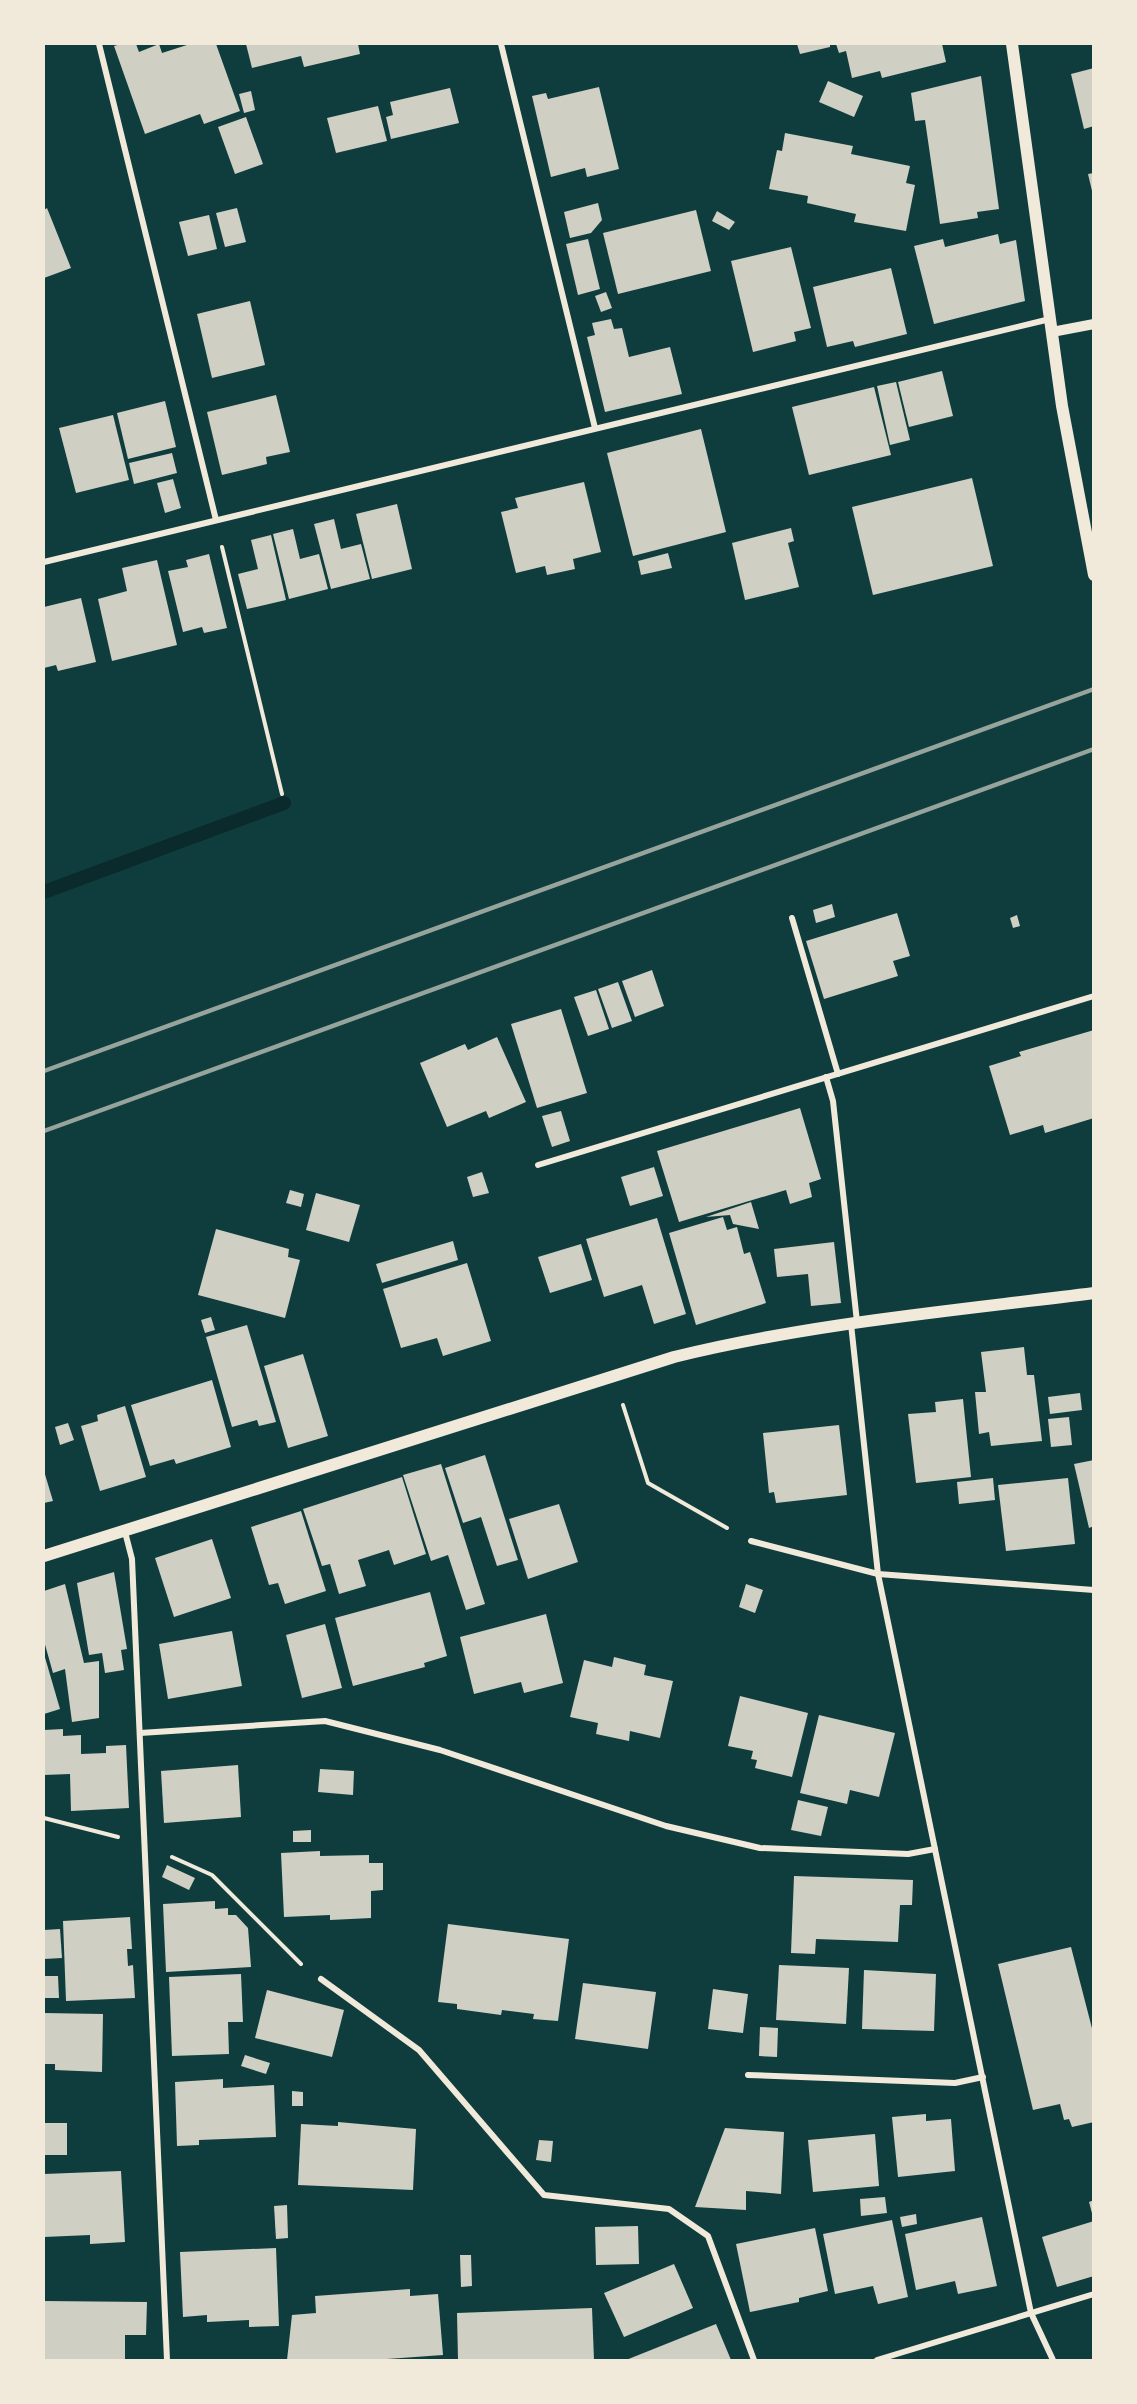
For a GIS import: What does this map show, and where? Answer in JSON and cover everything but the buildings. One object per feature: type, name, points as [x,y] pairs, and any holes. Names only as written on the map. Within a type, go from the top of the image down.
[{"type":"main road","points":[[1012,44],[1062,406],[1094,575]]},
{"type":"main road","points":[[44,1556],[674,1357],[746,1340],[854,1323],[1094,1293]]},
{"type":"street","points":[[99,44],[216,520]]},
{"type":"street","points":[[501,44],[595,428]]},
{"type":"street","points":[[44,562],[595,428],[1051,325],[1094,324]]},
{"type":"street","points":[[792,918],[838,1074]]},
{"type":"street","points":[[538,1165],[1094,996]]},
{"type":"street","points":[[826,1077],[833,1101],[878,1574],[1031,2313],[1053,2361]]},
{"type":"street","points":[[125,1532],[132,1559],[167,2361]]},
{"type":"street","points":[[751,1541],[878,1574],[1094,1590]]},
{"type":"street","points":[[140,1733],[325,1721],[440,1750],[666,1826],[763,1849],[908,1854],[935,1849]]},
{"type":"street","points":[[321,1979],[419,2050],[544,2195],[669,2209],[708,2236],[754,2361]]},
{"type":"street","points":[[748,2075],[955,2083],[983,2077]]},
{"type":"street","points":[[877,2361],[1094,2294]]},
{"type":"path","points":[[216,520],[282,794]]},
{"type":"path","points":[[614,1376],[648,1483],[751,1541]]},
{"type":"path","points":[[44,1818],[145,1845],[212,1875],[282,1947],[321,1979]]},
{"type":"waterway","points":[[44,892],[284,803]]},
{"type":"railway","points":[[44,1071],[1094,689]]},
{"type":"railway","points":[[44,1131],[1094,749]]}]
